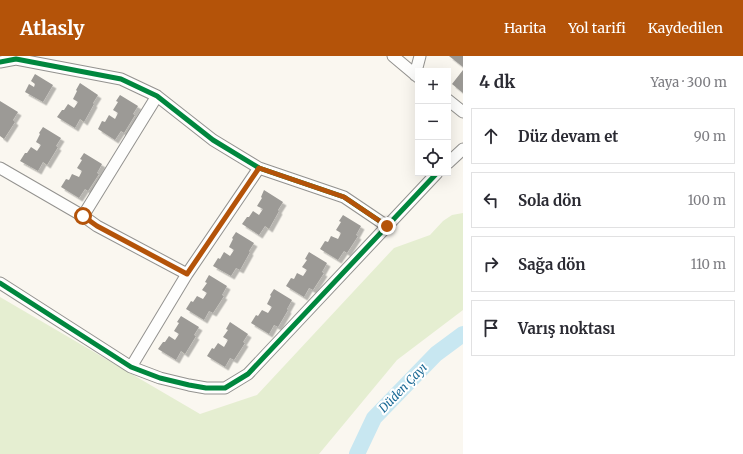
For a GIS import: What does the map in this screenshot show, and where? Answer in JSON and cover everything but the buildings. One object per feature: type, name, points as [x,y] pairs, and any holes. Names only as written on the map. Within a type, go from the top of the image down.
[{"type":"street","points":[[2,56],[0,61],[16,59],[121,79],[157,96],[213,140],[259,168],[344,197],[387,226]]},
{"type":"street","points":[[393,56],[415,74]]},
{"type":"street","points":[[418,68],[420,56]]},
{"type":"street","points":[[83,216],[157,96]]},
{"type":"street","points":[[451,102],[463,112]]},
{"type":"street","points":[[451,160],[463,149]]},
{"type":"street","points":[[0,168],[83,216],[97,226],[187,274]]},
{"type":"street","points":[[131,367],[187,274],[259,168]]},
{"type":"street","points":[[0,283],[131,367],[160,378],[189,385],[206,388],[225,388],[248,374],[434,176]]},
{"type":"green space","points":[[463,213],[463,310],[397,360],[319,454],[0,454],[0,297],[200,414],[257,395],[394,248],[430,235],[443,221],[452,215]]},
{"type":"waterway","name":"Düden Çayı","points":[[357,454],[374,418],[436,354],[463,334]]},
{"type":"cycle path","points":[[0,62],[16,59],[121,79],[157,96],[213,140],[259,168],[344,197],[387,226]]},
{"type":"cycle path","points":[[0,283],[131,367],[160,378],[189,385],[206,388],[225,388],[248,374],[434,176]]},
{"type":"route","points":[[83,216],[97,226],[187,274],[259,168],[344,197],[387,226]]}]
